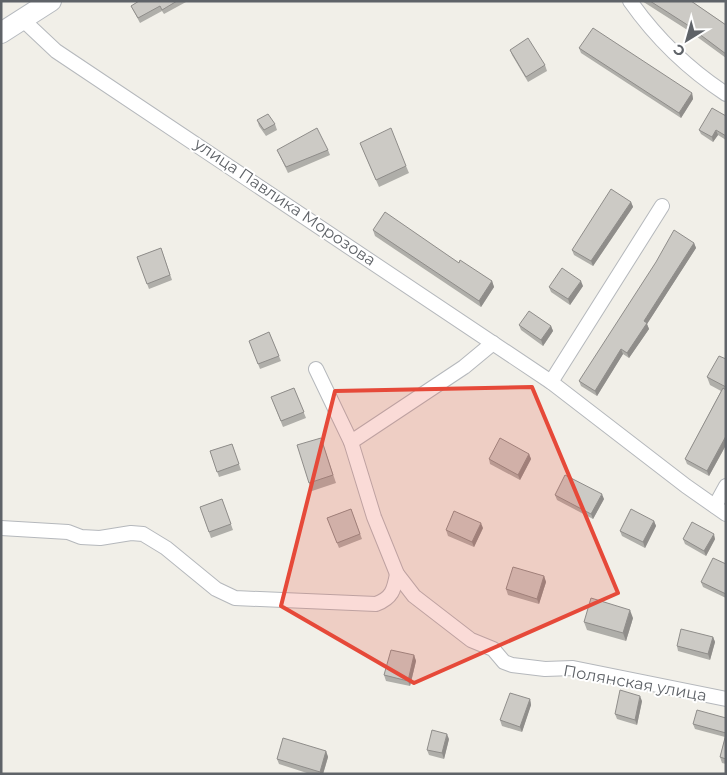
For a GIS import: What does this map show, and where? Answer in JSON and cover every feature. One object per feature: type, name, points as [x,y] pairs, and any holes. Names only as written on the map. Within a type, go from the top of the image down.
[{"type":"main road","points":[[1,33],[51,1]]},
{"type":"street","points":[[630,1],[664,44],[679,59],[726,94]]},
{"type":"street","name":"улица Павлика Морозова","points":[[22,19],[56,51],[219,158],[323,231],[348,244],[551,382],[720,510]]},
{"type":"street","points":[[551,382],[662,206]]},
{"type":"street","points":[[350,442],[464,367],[493,343]]},
{"type":"street","name":"Полянская улица","points":[[316,369],[350,442],[374,517],[397,574],[414,596],[471,640],[492,649],[504,662],[512,665],[545,669],[573,668],[726,699]]},
{"type":"street","points":[[720,510],[726,486]]},
{"type":"street","points":[[1,528],[68,532],[81,537],[100,538],[131,533],[143,534],[166,548],[216,589],[235,598],[376,604],[399,596],[414,596]]},
{"type":"street","points":[[387,600],[394,587],[397,574]]},
{"type":"highlighted area","points":[[532,387],[618,593],[414,683],[281,606],[335,391]]},
{"type":"building","points":[[139,1],[177,1],[162,10],[160,6],[138,18],[131,6]]},
{"type":"building","points":[[650,1],[691,1],[726,25],[726,54],[686,24]]},
{"type":"building","points":[[593,28],[692,93],[679,113],[579,48]]},
{"type":"building","points":[[528,38],[545,65],[526,77],[510,50]]},
{"type":"building","points":[[712,108],[726,116],[726,136],[716,130],[712,137],[699,130]]},
{"type":"building","points":[[268,114],[275,124],[264,130],[257,120]]},
{"type":"building","points":[[317,128],[328,150],[286,167],[277,150]]},
{"type":"building","points":[[391,128],[406,166],[376,180],[360,143]]},
{"type":"building","points":[[611,189],[631,202],[591,261],[572,250]]},
{"type":"building","points":[[385,212],[459,263],[460,260],[492,281],[479,301],[373,230]]},
{"type":"building","points":[[674,230],[694,243],[644,321],[647,323],[627,353],[621,349],[595,391],[579,381],[656,262]]},
{"type":"building","points":[[161,248],[170,275],[147,284],[137,257]]},
{"type":"building","points":[[562,268],[581,281],[568,299],[549,287]]},
{"type":"building","points":[[529,311],[551,326],[541,340],[519,325]]},
{"type":"building","points":[[269,332],[279,356],[258,364],[249,341]]},
{"type":"building","points":[[719,356],[726,359],[726,387],[707,377]]},
{"type":"building","points":[[294,388],[304,412],[281,421],[271,397]]},
{"type":"building","points":[[723,388],[726,390],[726,436],[707,471],[685,459]]},
{"type":"building","points":[[321,438],[333,475],[309,483],[297,445]]},
{"type":"building","points":[[500,438],[529,454],[518,475],[489,459]]},
{"type":"building","points":[[232,444],[239,464],[217,472],[210,451]]},
{"type":"building","points":[[565,475],[602,494],[591,514],[555,495]]},
{"type":"building","points":[[222,499],[231,524],[209,532],[200,507]]},
{"type":"building","points":[[351,509],[360,534],[337,543],[327,518]]},
{"type":"building","points":[[631,509],[654,521],[643,542],[620,531]]},
{"type":"building","points":[[454,511],[481,523],[472,542],[446,530]]},
{"type":"building","points":[[692,522],[714,534],[704,551],[683,539]]},
{"type":"building","points":[[713,558],[726,564],[726,594],[701,582]]},
{"type":"building","points":[[513,567],[544,576],[537,599],[506,589]]},
{"type":"building","points":[[591,598],[630,610],[623,633],[584,622]]},
{"type":"building","points":[[681,629],[713,637],[708,654],[677,646]]},
{"type":"building","points":[[391,650],[414,655],[408,681],[384,675]]},
{"type":"building","points":[[620,690],[640,696],[635,720],[615,714]]},
{"type":"building","points":[[510,693],[530,699],[520,727],[500,720]]},
{"type":"building","points":[[697,710],[726,718],[726,733],[693,724]]},
{"type":"building","points":[[432,730],[447,734],[442,753],[427,750]]},
{"type":"building","points":[[726,734],[726,759],[720,757]]},
{"type":"building","points":[[283,738],[326,751],[320,772],[277,759]]}]
